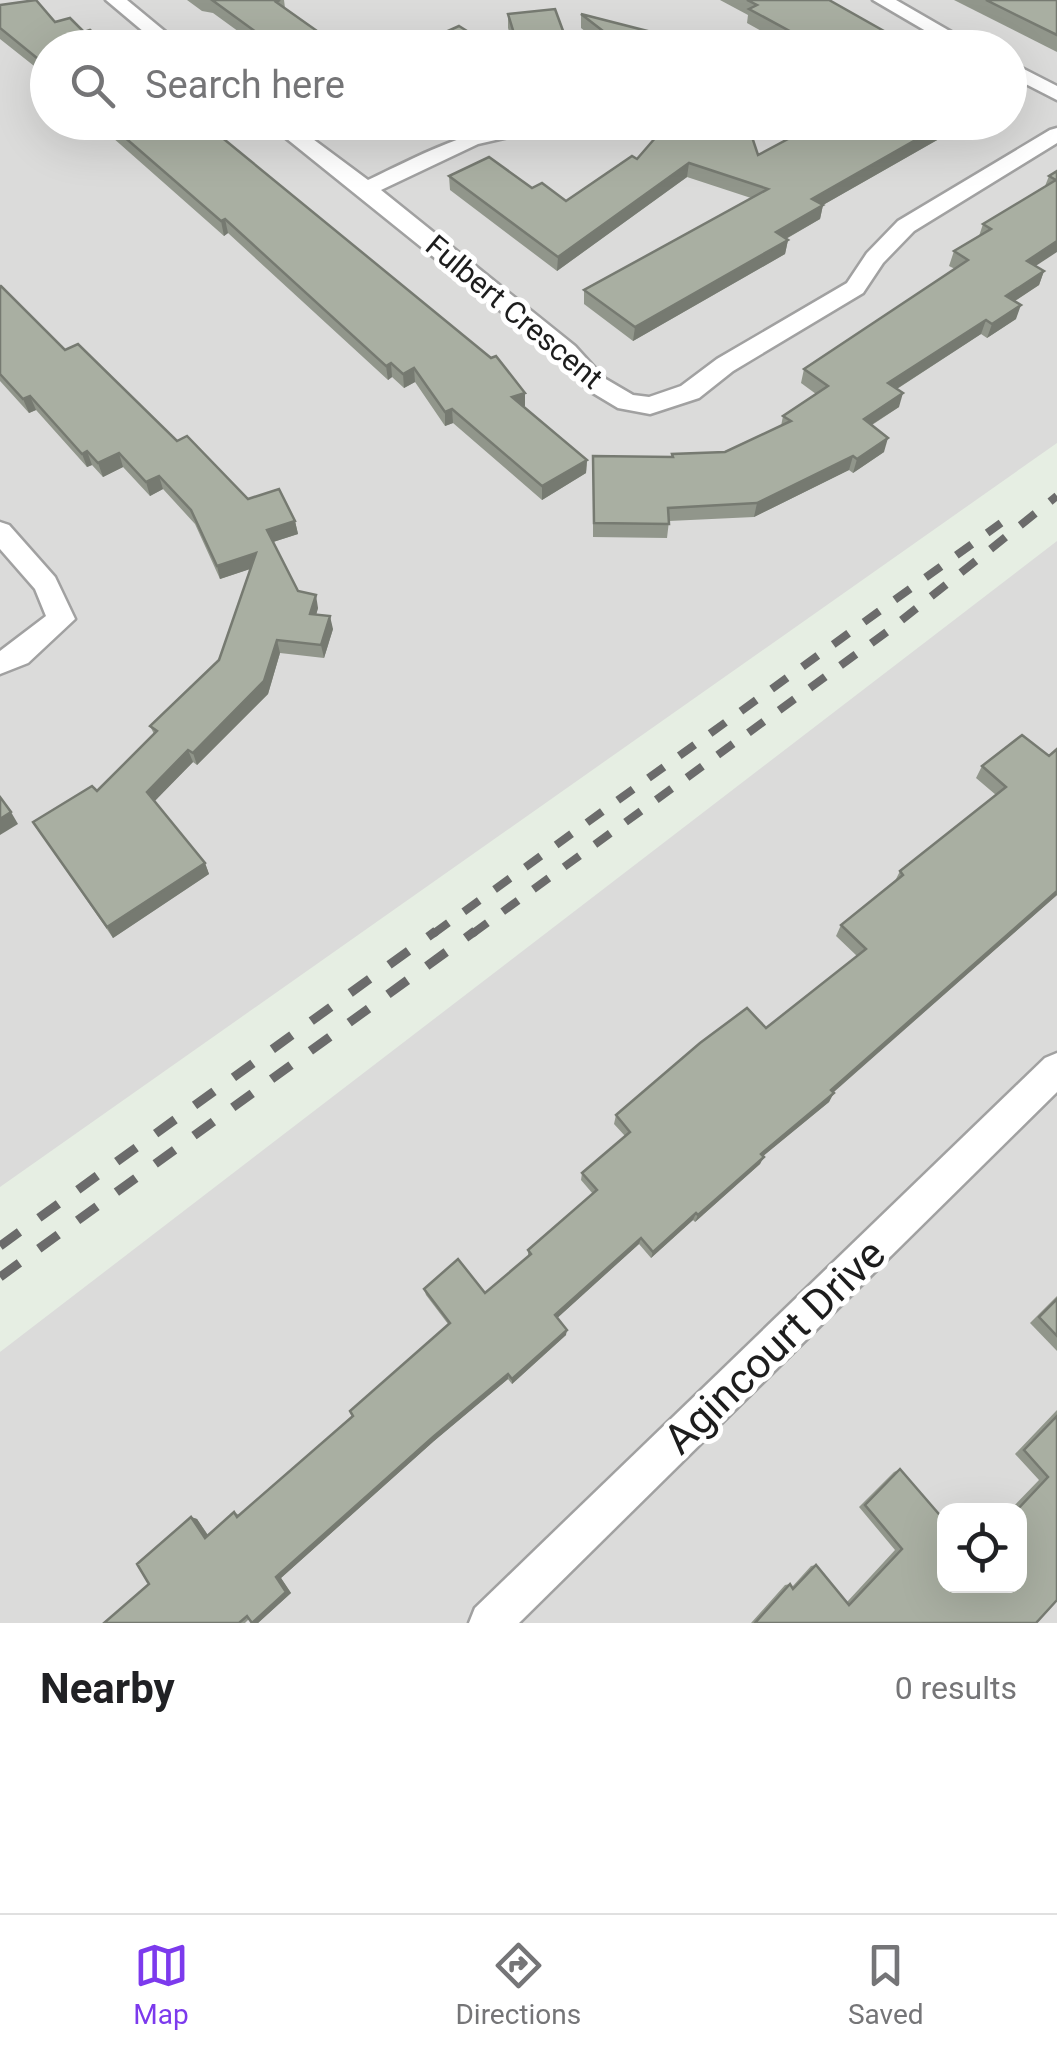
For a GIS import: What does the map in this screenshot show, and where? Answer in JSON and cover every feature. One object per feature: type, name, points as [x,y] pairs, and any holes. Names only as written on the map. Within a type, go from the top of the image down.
[{"type":"street","points":[[115,0],[153,30]]},
{"type":"street","points":[[882,0],[937,30]]},
{"type":"street","points":[[1027,77],[1057,94]]},
{"type":"street","name":"Fulbert Crescent","points":[[300,140],[566,352],[596,384],[628,402],[650,406],[690,392],[725,365],[854,288],[875,258],[906,226],[1057,134]]},
{"type":"street","points":[[366,190],[470,140]]},
{"type":"street","points":[[0,532],[46,584],[60,618],[18,655],[0,662]]},
{"type":"street","name":"Agincourt Drive","points":[[490,1623],[1057,1070]]},
{"type":"shaded area","points":[[0,0],[1057,0],[1057,443],[0,1187]]},
{"type":"shaded area","points":[[1057,541],[1057,1623],[0,1623],[0,1352]]},
{"type":"building","points":[[36,0],[55,22],[70,18],[82,30],[30,30],[30,52],[0,28],[0,5]]},
{"type":"building","points":[[212,0],[280,0],[276,2],[316,30],[253,30]]},
{"type":"building","points":[[747,0],[829,0],[882,30],[788,30],[749,9],[757,5]]},
{"type":"building","points":[[986,0],[1057,0],[1057,35]]},
{"type":"building","points":[[555,9],[563,30],[513,30],[508,14]]},
{"type":"building","points":[[581,14],[643,30],[602,30]]},
{"type":"building","points":[[128,140],[225,140],[491,358],[496,356],[525,393],[512,397],[587,460],[542,486],[452,409],[445,412],[414,368],[403,374],[391,363],[386,366],[225,219],[221,221]]},
{"type":"building","points":[[653,140],[753,140],[758,155],[786,140],[915,140],[812,199],[823,205],[776,232],[788,240],[635,327],[584,290],[768,189],[689,163],[558,257],[449,176],[489,157],[532,188],[542,183],[566,201],[632,156],[637,159]]},
{"type":"building","points":[[1057,171],[1057,241],[1027,261],[1044,271],[1006,296],[1021,305],[992,324],[986,320],[888,383],[903,393],[864,419],[888,438],[857,459],[853,456],[757,503],[668,508],[669,524],[594,523],[593,456],[673,457],[672,454],[725,452],[791,421],[783,416],[828,386],[804,369],[968,260],[954,251],[991,229],[983,224],[1056,180],[1049,176]]},
{"type":"building","points":[[0,286],[65,350],[78,344],[177,441],[187,436],[248,499],[279,489],[295,521],[267,530],[298,591],[316,595],[310,614],[330,616],[321,645],[277,640],[264,681],[193,753],[188,750],[147,792],[205,863],[107,927],[33,822],[92,786],[97,791],[157,731],[150,726],[219,660],[256,553],[217,566],[191,510],[159,476],[146,482],[119,453],[98,463],[87,451],[82,454],[30,396],[23,399],[0,374]]},
{"type":"building","points":[[1022,735],[1049,756],[1057,749],[1057,891],[831,1090],[834,1093],[761,1154],[764,1157],[698,1215],[653,1252],[641,1238],[555,1315],[567,1330],[512,1379],[508,1374],[433,1437],[276,1577],[286,1592],[252,1623],[247,1616],[239,1623],[104,1623],[149,1584],[137,1564],[191,1517],[205,1538],[234,1512],[237,1517],[353,1416],[350,1411],[450,1323],[424,1289],[458,1259],[485,1293],[597,1190],[582,1173],[630,1132],[616,1115],[747,1008],[766,1028],[866,949],[841,925],[903,875],[900,871],[1006,787],[982,766]]},
{"type":"building","points":[[0,797],[11,812],[0,819]]},
{"type":"building","points":[[1057,1299],[1057,1336],[1039,1317]]},
{"type":"building","points":[[1057,1416],[1057,1600],[1036,1623],[755,1623],[790,1584],[793,1589],[816,1565],[849,1605],[902,1549],[865,1505],[900,1469],[937,1512],[937,1593],[1027,1593],[1027,1503],[1024,1503],[1048,1477],[1024,1450]]},
{"type":"railway","points":[[472,934],[888,631],[1057,496]]},
{"type":"railway","points":[[433,934],[1001,523]]},
{"type":"railway","points":[[0,1246],[436,931]]},
{"type":"railway","points":[[0,1277],[475,931]]}]
